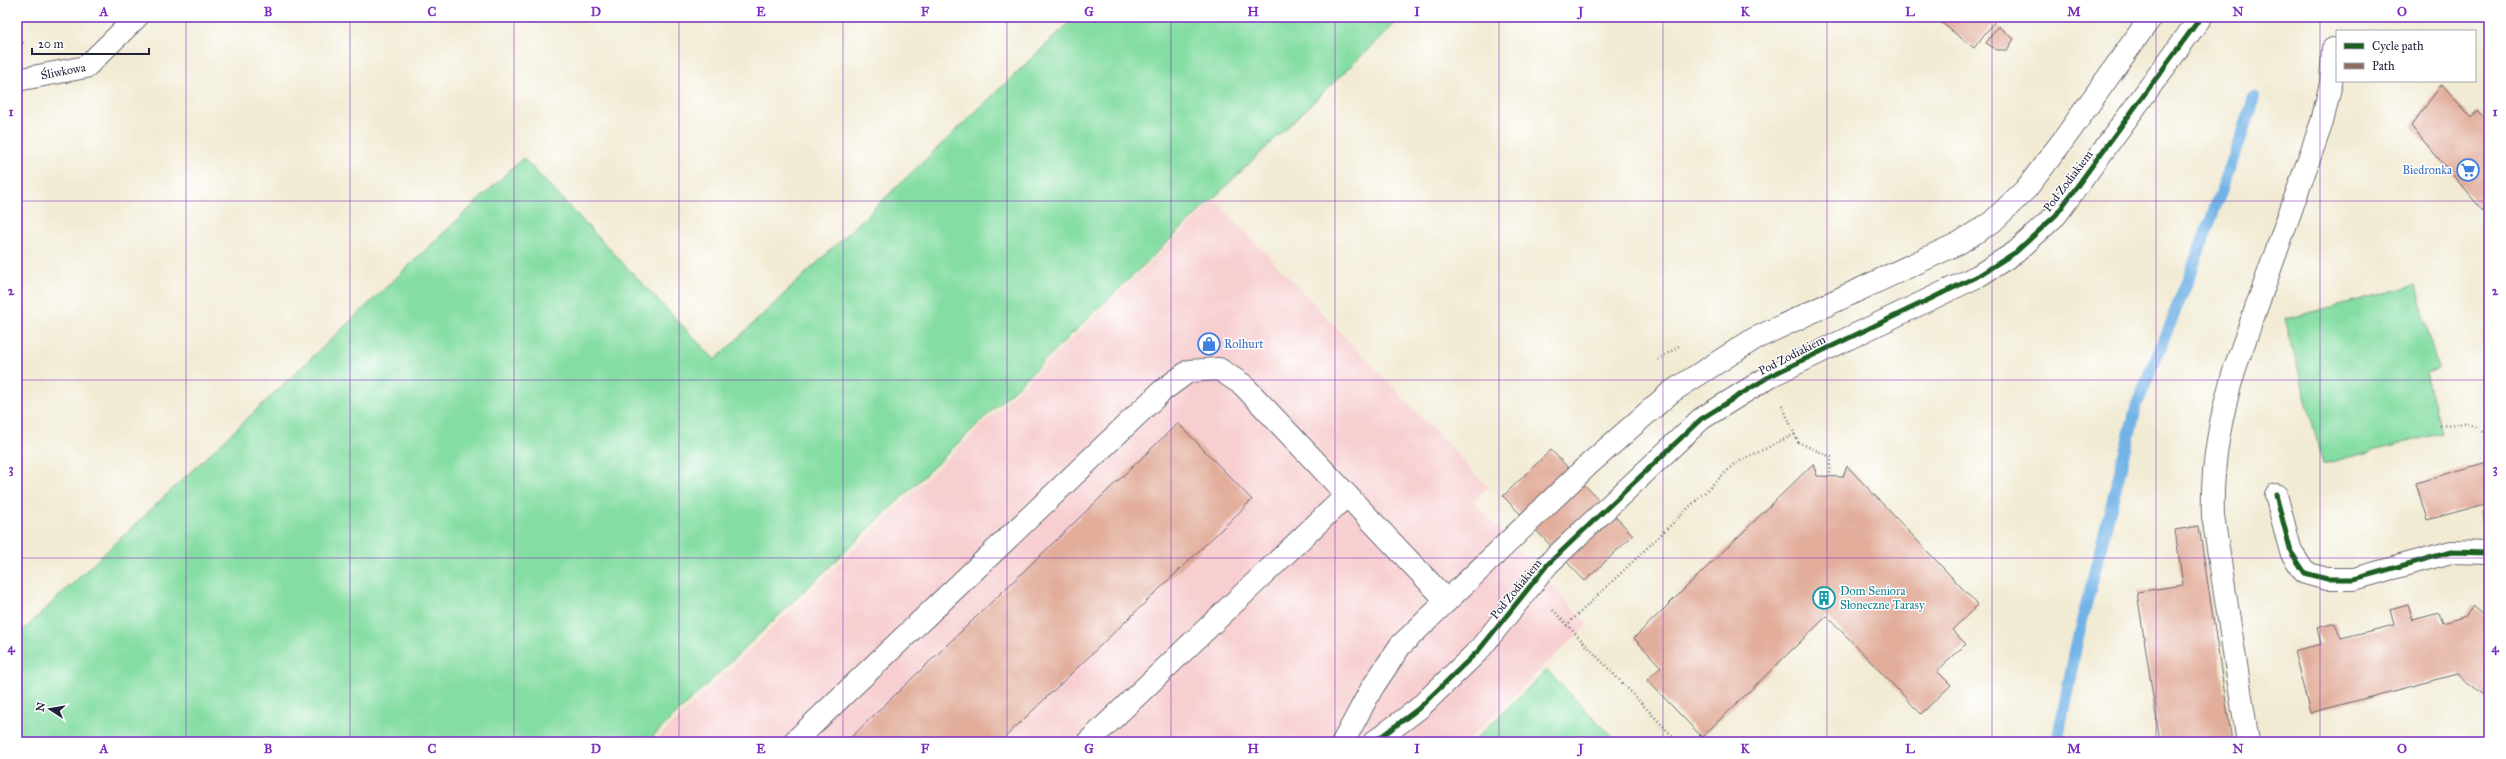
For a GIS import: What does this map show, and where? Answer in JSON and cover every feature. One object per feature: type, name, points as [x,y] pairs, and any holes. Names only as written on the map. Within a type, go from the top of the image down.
[{"type":"street","name":"Śliwkowa","points":[[17,80],[86,67],[137,17]]},
{"type":"street","points":[[1343,742],[1372,688],[1400,646],[1587,466],[1671,392],[1754,340],[1959,243],[1992,222],[2026,189],[2151,17]]},
{"type":"street","name":"Pod Zodiakiem","points":[[1374,742],[1418,709],[1474,654],[1548,564],[1701,419],[1770,376],[1978,276],[2016,252],[2056,215],[2201,17]]},
{"type":"street","points":[[2248,742],[2213,516],[2212,480],[2224,404],[2235,368],[2322,122],[2331,84],[2333,49]]},
{"type":"street","points":[[794,742],[1162,391],[1189,370],[1219,369],[1243,385],[1447,601]]},
{"type":"street","points":[[1088,742],[1347,495]]},
{"type":"street","points":[[2276,496],[2291,552],[2305,573],[2327,579],[2354,579],[2451,552],[2489,553]]},
{"type":"path","points":[[2440,426],[2461,423],[2477,426],[2485,432],[2489,443]]},
{"type":"path","points":[[1566,626],[1734,464],[1795,434]]},
{"type":"path","points":[[1532,585],[1566,626],[1678,742]]},
{"type":"shaded area","name":"Rolhurt","points":[[1215,200],[1488,487],[1473,501],[1588,624],[1466,742],[654,742]]},
{"type":"green space","points":[[1075,17],[1402,17],[647,742],[17,742],[17,636],[523,158],[715,360]]},
{"type":"green space","points":[[2416,285],[2438,369],[2426,373],[2442,433],[2323,464],[2285,319]]},
{"type":"green space","points":[[1547,670],[1617,742],[1472,742]]},
{"type":"building","points":[[1934,17],[1995,17],[1997,18],[1974,48]]},
{"type":"building","points":[[1998,26],[2014,39],[2007,50],[1997,50],[1986,43]]},
{"type":"building","name":"Biedronka","points":[[2442,84],[2471,118],[2477,110],[2489,124],[2489,218],[2411,126]]},
{"type":"building","points":[[1178,423],[1252,500],[1000,742],[846,742]]},
{"type":"building","points":[[1551,450],[1633,535],[1585,581],[1503,496]]},
{"type":"building","points":[[2487,462],[2489,470],[2489,503],[2427,520],[2416,483]]},
{"type":"building","name":"Dom Seniora Słoneczne Tarasy","points":[[1813,464],[1817,476],[1843,477],[1847,466],[1978,605],[1952,630],[1966,644],[1937,671],[1951,685],[1921,714],[1827,616],[1702,737],[1647,680],[1661,667],[1634,638]]},
{"type":"building","points":[[2484,512],[2489,512],[2489,523],[2484,523]]},
{"type":"building","points":[[2199,526],[2232,742],[2160,742],[2137,592],[2183,585],[2175,530]]},
{"type":"building","points":[[2408,604],[2413,620],[2439,613],[2443,623],[2466,616],[2473,606],[2489,619],[2489,699],[2457,674],[2310,713],[2294,651],[2321,644],[2317,628],[2335,623],[2341,638],[2394,625],[2390,609]]},
{"type":"waterway","points":[[2057,742],[2078,637],[2137,404],[2186,285],[2242,135],[2254,97]]},
{"type":"marked path","points":[[2485,432],[2489,430]]},
{"type":"cycle path","points":[[1374,742],[1418,709],[1479,650],[1548,564],[1701,419],[1770,376],[1978,276],[2016,252],[2056,215],[2201,17]]},
{"type":"cycle path","points":[[2276,495],[2291,552],[2305,573],[2327,579],[2354,579],[2451,552],[2489,553]]},
{"type":"place","name":"Biedronka","points":[[2468,170]]},
{"type":"place","name":"Rolhurt","points":[[1209,344]]},
{"type":"place","name":"Dom Seniora Słoneczne Tarasy","points":[[1824,598]]}]
